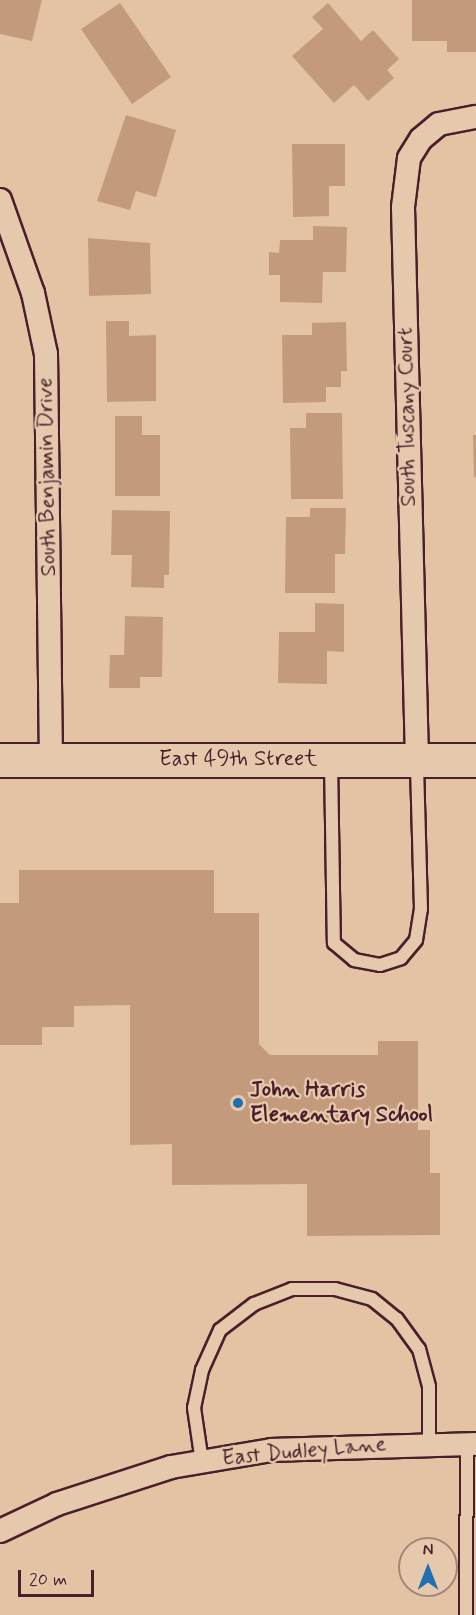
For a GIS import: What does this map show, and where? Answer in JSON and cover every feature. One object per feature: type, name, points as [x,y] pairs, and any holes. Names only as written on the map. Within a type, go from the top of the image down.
[{"type":"street","name":"South Tuscany Court","points":[[417,760],[403,207],[409,158],[421,138],[439,124],[476,117]]},
{"type":"street","name":"South Benjamin Drive","points":[[0,200],[33,293],[46,354],[51,760]]},
{"type":"street","name":"East 49th Street","points":[[0,760],[476,760]]},
{"type":"street","name":"East Dudley Lane","points":[[0,1531],[57,1504],[171,1467],[272,1450],[471,1444]]},
{"type":"lane","points":[[331,760],[334,943],[354,960],[380,965],[401,958],[416,940],[421,909],[417,760]]},
{"type":"lane","points":[[202,1462],[194,1408],[202,1370],[220,1330],[254,1304],[292,1289],[335,1289],[372,1299],[397,1319],[419,1349],[429,1387],[429,1444]]},
{"type":"lane","points":[[469,1610],[471,1444]]},
{"type":"building","points":[[0,0],[42,0],[32,41],[0,34]]},
{"type":"building","points":[[412,0],[476,0],[476,52],[447,52],[447,41],[412,41]]},
{"type":"building","points":[[120,3],[171,77],[132,104],[81,29]]},
{"type":"building","points":[[328,3],[361,41],[373,30],[399,59],[387,70],[394,78],[368,101],[354,85],[334,103],[292,56],[323,29],[312,17]]},
{"type":"building","points":[[126,115],[176,130],[156,197],[136,191],[130,210],[97,201]]},
{"type":"building","points":[[292,144],[345,144],[345,186],[329,186],[329,216],[293,217]]},
{"type":"building","points":[[313,226],[347,227],[346,272],[323,272],[322,303],[280,302],[280,275],[269,275],[269,252],[279,253],[280,240],[313,240]]},
{"type":"building","points":[[88,238],[150,243],[151,294],[89,296]]},
{"type":"building","points":[[106,321],[129,321],[129,336],[156,335],[156,401],[107,402]]},
{"type":"building","points":[[346,322],[347,371],[341,371],[341,387],[326,387],[326,402],[283,403],[282,335],[312,335],[312,323]]},
{"type":"building","points":[[306,413],[342,413],[343,499],[291,499],[290,428],[306,428]]},
{"type":"building","points":[[115,416],[142,416],[142,435],[160,435],[160,496],[115,496]]},
{"type":"building","points":[[473,435],[476,435],[476,477],[474,477]]},
{"type":"building","points":[[310,508],[346,508],[345,554],[335,554],[335,593],[285,593],[286,517],[310,517]]},
{"type":"building","points":[[112,510],[170,511],[169,575],[164,575],[164,588],[131,587],[132,555],[111,555]]},
{"type":"building","points":[[315,603],[344,604],[344,652],[327,651],[327,684],[278,683],[279,632],[315,632]]},
{"type":"building","points":[[125,616],[163,617],[162,677],[140,677],[140,688],[109,688],[110,655],[124,655]]},
{"type":"building","points":[[19,870],[214,870],[214,913],[259,913],[259,1044],[270,1055],[378,1055],[378,1041],[418,1041],[418,1130],[430,1130],[430,1173],[440,1173],[440,1235],[307,1236],[307,1184],[172,1185],[172,1144],[130,1145],[130,1005],[74,1006],[74,1027],[42,1027],[42,1045],[0,1045],[0,903],[19,903]]},
{"type":"place","name":"John Harris Elementary School","points":[[238,1103]]}]
